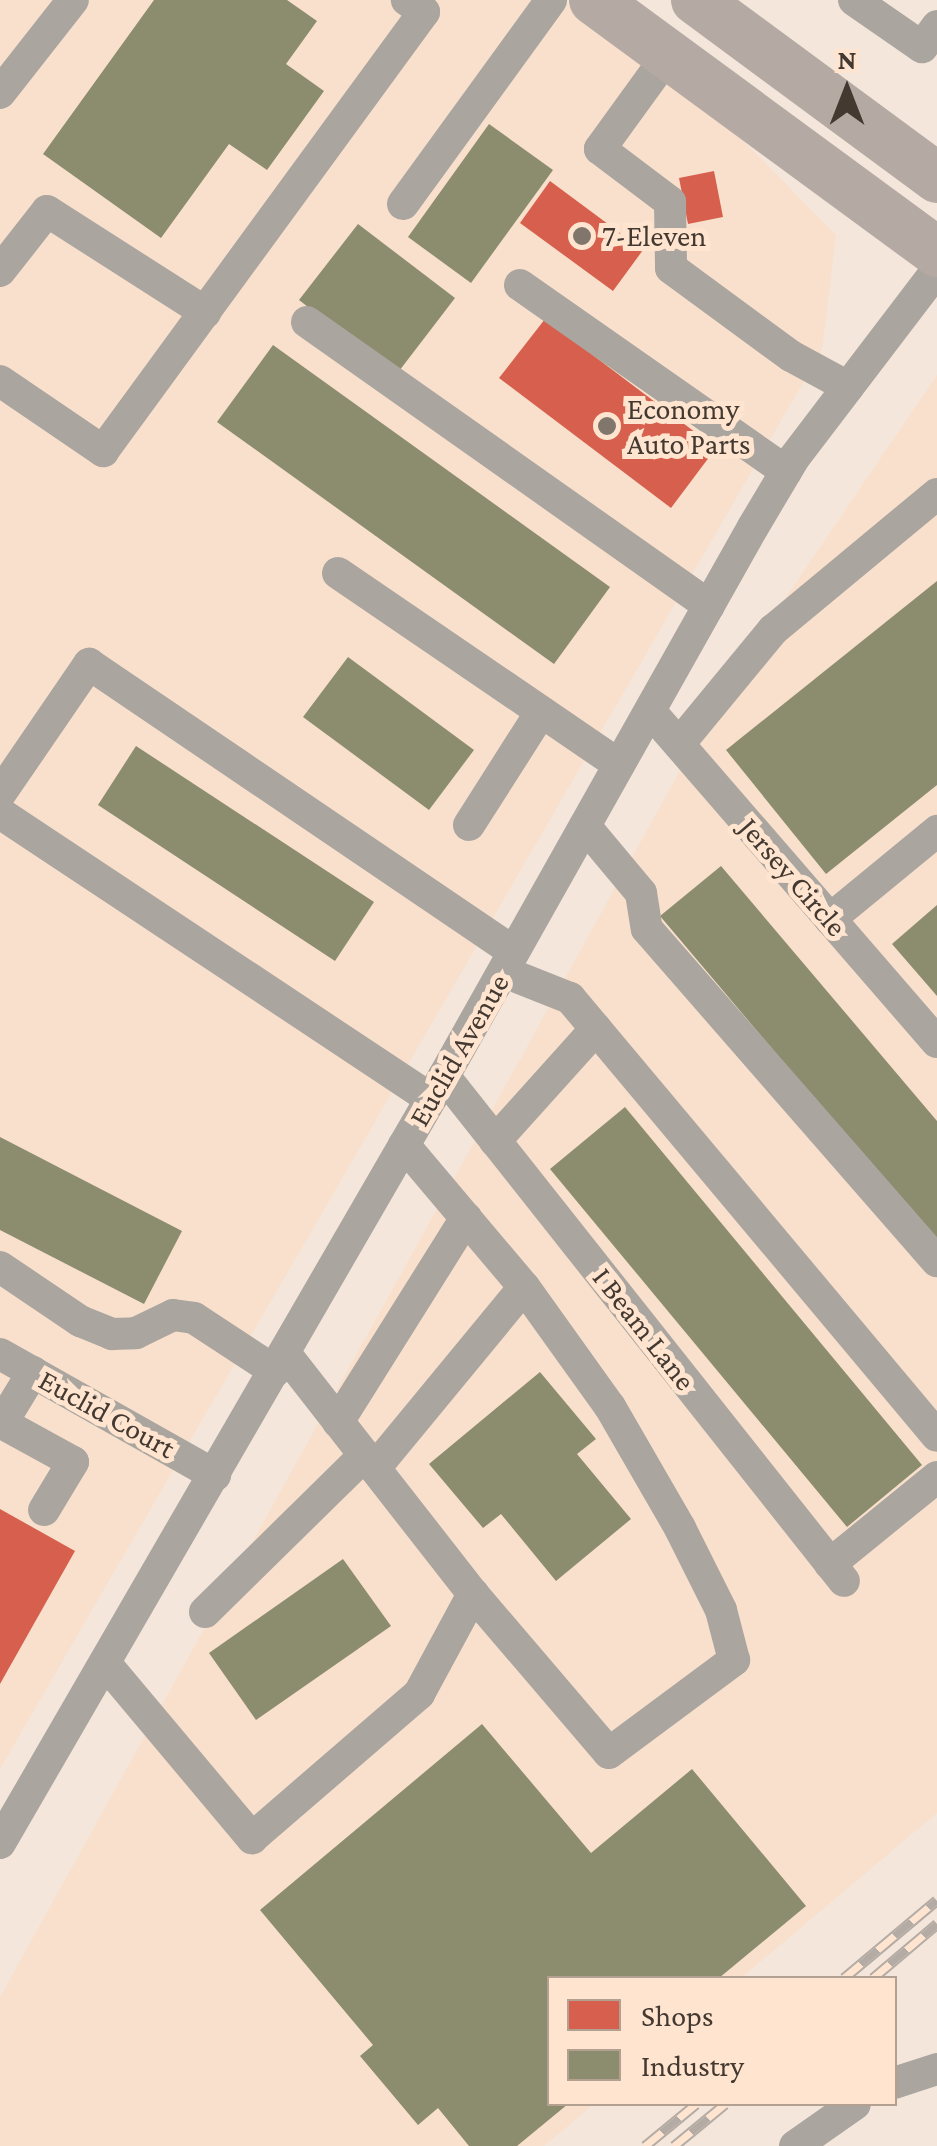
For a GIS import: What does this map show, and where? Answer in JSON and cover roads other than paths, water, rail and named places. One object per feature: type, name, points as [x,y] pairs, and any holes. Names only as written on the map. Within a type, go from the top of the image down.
[{"type":"highway","points":[[594,0],[937,252]]},
{"type":"highway","points":[[696,0],[937,178]]},
{"type":"street","points":[[0,93],[73,0]]},
{"type":"street","points":[[403,204],[551,0]]},
{"type":"street","points":[[854,0],[922,47],[937,26]]},
{"type":"street","points":[[0,381],[103,452],[424,12],[411,1]]},
{"type":"street","points":[[668,55],[600,150],[670,202],[671,268],[791,356],[848,387]]},
{"type":"street","points":[[0,271],[47,212],[205,312]]},
{"type":"street","name":"Euclid Avenue","points":[[0,1843],[437,1088],[786,471],[937,270]]},
{"type":"street","points":[[520,284],[786,471]]},
{"type":"street","points":[[307,322],[709,606]]},
{"type":"street","points":[[678,744],[773,630],[937,494]]},
{"type":"street","points":[[338,573],[619,766]]},
{"type":"street","points":[[0,794],[89,664],[509,962],[570,998],[937,1436]]},
{"type":"street","name":"Jersey Circle","points":[[650,711],[937,1042]]},
{"type":"street","points":[[469,825],[541,712]]},
{"type":"street","name":"I Beam Lane","points":[[0,813],[437,1088],[495,1141],[836,1572],[937,1477]]},
{"type":"street","points":[[585,826],[641,893],[647,929],[937,1262]]},
{"type":"street","points":[[830,918],[937,832]]},
{"type":"street","points":[[495,1141],[596,1029]]},
{"type":"street","points":[[1,1271],[80,1320],[112,1334],[136,1333],[174,1315],[194,1318],[280,1362],[338,1422],[473,1594],[609,1753],[734,1660],[721,1610],[680,1528],[610,1408],[524,1287],[404,1145]]},
{"type":"street","points":[[338,1422],[466,1218]]},
{"type":"street","points":[[205,1612],[370,1462],[524,1287]]},
{"type":"street","name":"Euclid Court","points":[[0,1354],[215,1475]]},
{"type":"street","points":[[33,1372],[1,1422],[73,1462],[44,1510]]},
{"type":"street","points":[[106,1663],[252,1838],[419,1694],[473,1594]]},
{"type":"street","points":[[897,2082],[937,2069]]},
{"type":"street","points":[[795,2146],[852,2106]]},
{"type":"railway","points":[[846,1976],[937,1900]]},
{"type":"railway","points":[[875,1976],[937,1924]]},
{"type":"railway","points":[[645,2146],[694,2106]]},
{"type":"railway","points":[[674,2146],[723,2106]]},
{"type":"place","name":"7-Eleven","points":[[582,236]]},
{"type":"place","name":"Economy Auto Parts","points":[[607,426]]}]
